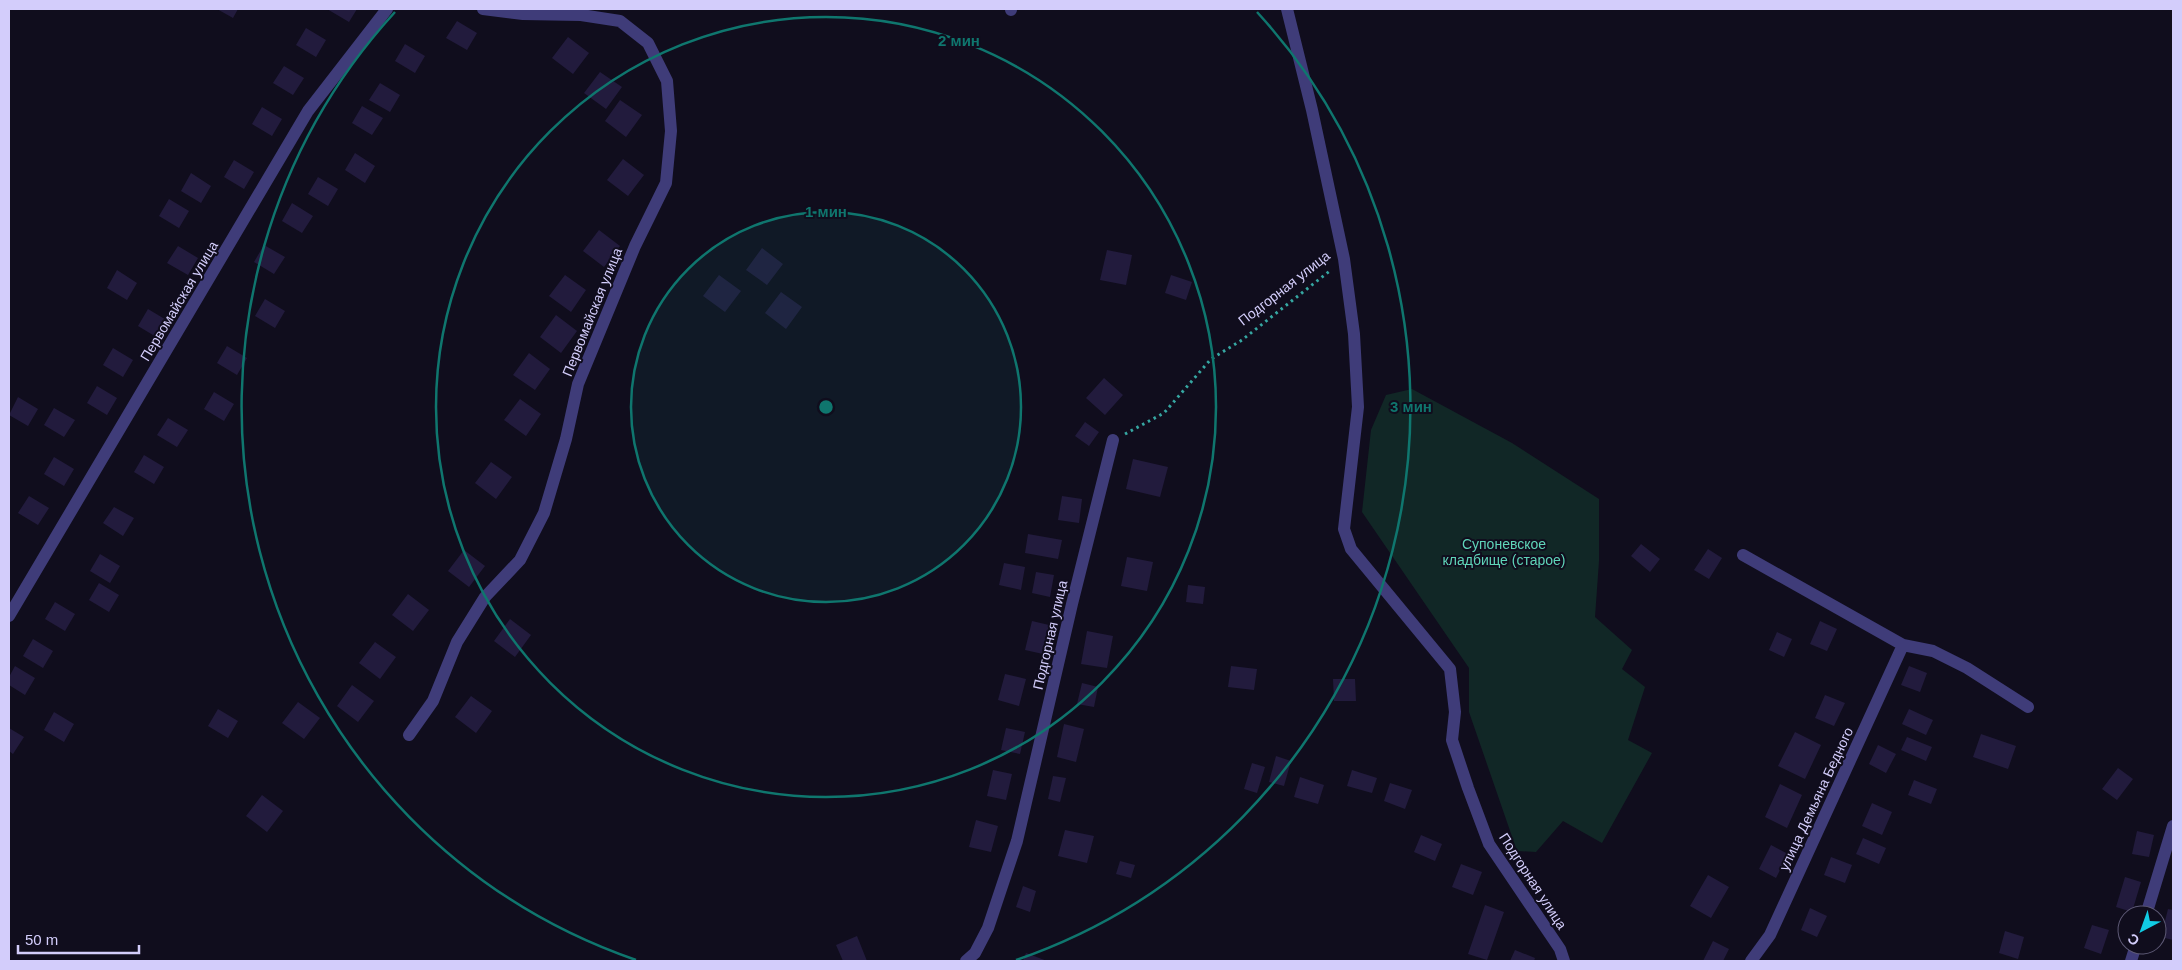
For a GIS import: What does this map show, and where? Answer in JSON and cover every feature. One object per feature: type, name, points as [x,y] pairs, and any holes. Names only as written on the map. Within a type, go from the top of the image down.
[{"type":"street","name":"Первомайская улица","points":[[9,616],[308,111],[387,9]]},
{"type":"street","name":"Первомайская улица","points":[[409,735],[433,701],[457,642],[485,597],[520,560],[544,513],[566,439],[578,384],[635,246],[666,183],[671,132],[667,80],[648,43],[620,22],[581,15],[523,14],[483,9]]},
{"type":"street","points":[[1287,9],[1312,110],[1344,260]]},
{"type":"street","name":"Подгорная улица","points":[[1344,260],[1354,334],[1358,407],[1344,529],[1351,549],[1450,670],[1455,712],[1452,740],[1489,844],[1560,949],[1564,961]]},
{"type":"street","name":"Подгорная улица","points":[[966,961],[975,953],[988,928],[1017,841],[1072,604],[1113,440]]},
{"type":"street","points":[[1743,555],[1903,645],[1933,651],[1958,664],[2028,707]]},
{"type":"street","name":"улица Демьяна Бедного","points":[[1751,961],[1770,935],[1903,645]]},
{"type":"street","points":[[2149,905],[2173,826]]},
{"type":"path","name":"Подгорная улица","points":[[1113,440],[1164,413],[1211,358],[1242,340],[1344,260]]},
{"type":"green space","name":"Супоневское кладбище (старое)","points":[[1412,389],[1512,443],[1599,499],[1599,561],[1595,617],[1632,650],[1622,669],[1645,687],[1628,740],[1652,753],[1602,843],[1563,821],[1536,852],[1517,851],[1469,712],[1469,668],[1362,512],[1371,430],[1386,395]]},
{"type":"building","points":[[217,9],[238,9],[233,18]]},
{"type":"building","points":[[327,9],[357,9],[349,22]]},
{"type":"building","points":[[457,21],[477,33],[467,50],[446,38]]},
{"type":"building","points":[[306,28],[326,40],[316,57],[296,45]]},
{"type":"building","points":[[568,37],[589,53],[573,74],[552,58]]},
{"type":"building","points":[[405,44],[425,56],[415,73],[395,61]]},
{"type":"building","points":[[284,66],[304,78],[293,95],[273,83]]},
{"type":"building","points":[[600,72],[622,87],[606,109],[584,93]]},
{"type":"building","points":[[380,83],[400,95],[390,112],[369,100]]},
{"type":"building","points":[[620,100],[642,115],[626,137],[605,121]]},
{"type":"building","points":[[362,106],[383,118],[372,135],[352,123]]},
{"type":"building","points":[[262,107],[282,119],[272,136],[252,124]]},
{"type":"building","points":[[355,153],[375,166],[365,183],[345,170]]},
{"type":"building","points":[[623,159],[644,175],[628,196],[607,180]]},
{"type":"building","points":[[234,160],[254,172],[244,189],[224,177]]},
{"type":"building","points":[[191,173],[211,186],[201,203],[181,191]]},
{"type":"building","points":[[318,177],[338,189],[328,206],[308,194]]},
{"type":"building","points":[[169,199],[189,211],[179,228],[159,216]]},
{"type":"building","points":[[292,203],[313,216],[302,233],[282,221]]},
{"type":"building","points":[[599,230],[620,246],[604,267],[583,251]]},
{"type":"building","points":[[264,245],[285,257],[274,274],[254,262]]},
{"type":"building","points":[[178,246],[198,258],[188,275],[167,263]]},
{"type":"building","points":[[762,248],[783,264],[767,285],[746,270]]},
{"type":"building","points":[[1107,250],[1132,255],[1126,285],[1100,280]]},
{"type":"building","points":[[117,270],[137,283],[127,300],[107,288]]},
{"type":"building","points":[[565,275],[586,290],[571,312],[549,296]]},
{"type":"building","points":[[719,275],[741,291],[725,312],[703,296]]},
{"type":"building","points":[[1171,275],[1192,282],[1186,300],[1165,293]]},
{"type":"building","points":[[781,292],[802,307],[786,329],[765,313]]},
{"type":"building","points":[[265,299],[285,311],[275,328],[255,316]]},
{"type":"building","points":[[148,309],[168,321],[158,338],[138,326]]},
{"type":"building","points":[[556,315],[577,331],[561,353],[540,337]]},
{"type":"building","points":[[227,346],[247,358],[237,375],[217,363]]},
{"type":"building","points":[[113,348],[133,360],[123,377],[103,365]]},
{"type":"building","points":[[529,353],[550,369],[535,390],[513,375]]},
{"type":"building","points":[[1104,378],[1123,395],[1105,415],[1086,398]]},
{"type":"building","points":[[97,386],[117,398],[107,415],[87,403]]},
{"type":"building","points":[[214,392],[234,404],[224,421],[204,409]]},
{"type":"building","points":[[18,397],[38,409],[28,426],[9,415]]},
{"type":"building","points":[[520,399],[541,414],[526,436],[504,420]]},
{"type":"building","points":[[54,408],[75,420],[64,437],[44,425]]},
{"type":"building","points":[[168,418],[188,430],[177,447],[157,435]]},
{"type":"building","points":[[1085,422],[1099,432],[1089,446],[1075,436]]},
{"type":"building","points":[[144,455],[164,467],[154,484],[134,472]]},
{"type":"building","points":[[54,457],[74,469],[64,486],[44,474]]},
{"type":"building","points":[[1133,459],[1168,467],[1160,497],[1126,489]]},
{"type":"building","points":[[491,462],[512,477],[496,499],[475,483]]},
{"type":"building","points":[[29,496],[49,508],[38,525],[18,513]]},
{"type":"building","points":[[1062,496],[1082,499],[1079,523],[1058,520]]},
{"type":"building","points":[[114,507],[134,518],[123,536],[103,523]]},
{"type":"building","points":[[1028,534],[1062,540],[1058,559],[1025,553]]},
{"type":"building","points":[[1641,544],[1660,559],[1650,572],[1631,556]]},
{"type":"building","points":[[1708,549],[1722,558],[1709,579],[1694,570]]},
{"type":"building","points":[[464,550],[485,566],[469,587],[448,571]]},
{"type":"building","points":[[100,554],[120,566],[110,583],[90,571]]},
{"type":"building","points":[[1127,557],[1153,562],[1147,591],[1121,586]]},
{"type":"building","points":[[1004,563],[1025,567],[1021,590],[999,585]]},
{"type":"building","points":[[1036,572],[1054,575],[1050,597],[1032,593]]},
{"type":"building","points":[[99,583],[119,595],[109,612],[89,600]]},
{"type":"building","points":[[1188,585],[1205,587],[1203,604],[1186,602]]},
{"type":"building","points":[[408,594],[429,610],[413,631],[392,615]]},
{"type":"building","points":[[55,602],[75,614],[65,631],[45,619]]},
{"type":"building","points":[[510,619],[531,635],[515,657],[494,641]]},
{"type":"building","points":[[1032,621],[1049,625],[1043,654],[1025,650]]},
{"type":"building","points":[[1820,621],[1837,629],[1827,651],[1810,644]]},
{"type":"building","points":[[1087,631],[1113,636],[1107,668],[1081,664]]},
{"type":"building","points":[[1777,632],[1792,639],[1784,657],[1769,650]]},
{"type":"building","points":[[33,639],[53,651],[43,668],[23,656]]},
{"type":"building","points":[[375,642],[396,657],[380,679],[359,663]]},
{"type":"building","points":[[15,666],[35,678],[25,695],[9,685],[9,677]]},
{"type":"building","points":[[1231,666],[1257,669],[1254,690],[1228,687]]},
{"type":"building","points":[[1909,666],[1927,673],[1920,692],[1901,685]]},
{"type":"building","points":[[1005,674],[1026,679],[1019,706],[998,700]]},
{"type":"building","points":[[1333,679],[1355,679],[1356,701],[1334,701]]},
{"type":"building","points":[[1082,683],[1098,687],[1094,707],[1077,704]]},
{"type":"building","points":[[352,685],[374,701],[358,722],[337,706]]},
{"type":"building","points":[[1825,695],[1845,703],[1834,726],[1815,718]]},
{"type":"building","points":[[471,696],[492,711],[476,733],[455,717]]},
{"type":"building","points":[[298,702],[320,718],[304,739],[282,723]]},
{"type":"building","points":[[218,709],[238,721],[228,738],[208,726]]},
{"type":"building","points":[[1909,709],[1933,720],[1926,735],[1902,724]]},
{"type":"building","points":[[54,712],[74,724],[64,742],[44,730]]},
{"type":"building","points":[[1064,724],[1084,729],[1076,762],[1057,757]]},
{"type":"building","points":[[9,728],[24,737],[13,754],[9,751]]},
{"type":"building","points":[[1006,728],[1025,732],[1020,754],[1001,750]]},
{"type":"building","points":[[1795,732],[1821,745],[1805,779],[1778,766]]},
{"type":"building","points":[[1981,734],[2016,746],[2008,769],[1973,757]]},
{"type":"building","points":[[1907,737],[1932,747],[1926,761],[1901,750]]},
{"type":"building","points":[[1878,745],[1896,754],[1886,773],[1869,764]]},
{"type":"building","points":[[1276,756],[1291,761],[1284,786],[1269,782]]},
{"type":"building","points":[[1252,763],[1265,767],[1257,793],[1244,789]]},
{"type":"building","points":[[2118,768],[2133,779],[2117,800],[2102,789]]},
{"type":"building","points":[[993,770],[1012,774],[1006,800],[987,796]]},
{"type":"building","points":[[1352,770],[1377,778],[1372,793],[1347,786]]},
{"type":"building","points":[[1053,776],[1066,778],[1060,802],[1048,799]]},
{"type":"building","points":[[1300,777],[1324,785],[1318,804],[1294,797]]},
{"type":"building","points":[[1914,780],[1937,789],[1931,804],[1908,795]]},
{"type":"building","points":[[1390,783],[1412,790],[1405,809],[1384,801]]},
{"type":"building","points":[[1780,784],[1802,795],[1787,828],[1765,817]]},
{"type":"building","points":[[262,795],[283,811],[267,832],[246,816]]},
{"type":"building","points":[[1872,803],[1892,812],[1882,835],[1862,826]]},
{"type":"building","points":[[976,820],[998,826],[991,852],[969,847]]},
{"type":"building","points":[[1065,830],[1094,836],[1087,863],[1058,856]]},
{"type":"building","points":[[2137,831],[2154,835],[2149,857],[2132,854]]},
{"type":"building","points":[[1421,835],[1442,844],[1435,861],[1414,852]]},
{"type":"building","points":[[1863,838],[1886,848],[1879,864],[1856,854]]},
{"type":"building","points":[[1771,845],[1788,854],[1776,878],[1759,869]]},
{"type":"building","points":[[1831,857],[1852,865],[1845,883],[1824,875]]},
{"type":"building","points":[[1120,861],[1135,865],[1131,878],[1116,874]]},
{"type":"building","points":[[1461,864],[1482,872],[1473,895],[1452,887]]},
{"type":"building","points":[[1708,875],[1729,887],[1711,918],[1690,906]]},
{"type":"building","points":[[2125,877],[2141,882],[2134,905],[2117,905],[2116,907]]},
{"type":"building","points":[[1023,886],[1036,891],[1030,912],[1016,907]]},
{"type":"building","points":[[1485,905],[1504,912],[1487,960],[1468,954]]},
{"type":"building","points":[[1810,908],[1827,916],[1817,937],[1801,930]]},
{"type":"building","points":[[2168,909],[2173,910],[2173,940],[2167,938]]},
{"type":"building","points":[[2092,925],[2109,930],[2101,954],[2084,948]]},
{"type":"building","points":[[2005,931],[2024,937],[2018,959],[1999,953]]},
{"type":"building","points":[[857,936],[867,961],[843,961],[836,945]]},
{"type":"building","points":[[1713,941],[1729,949],[1723,961],[1703,961]]},
{"type":"building","points":[[1515,950],[1535,958],[1534,961],[1510,961]]},
{"type":"building","points":[[1026,953],[1047,961],[1023,961]]}]
